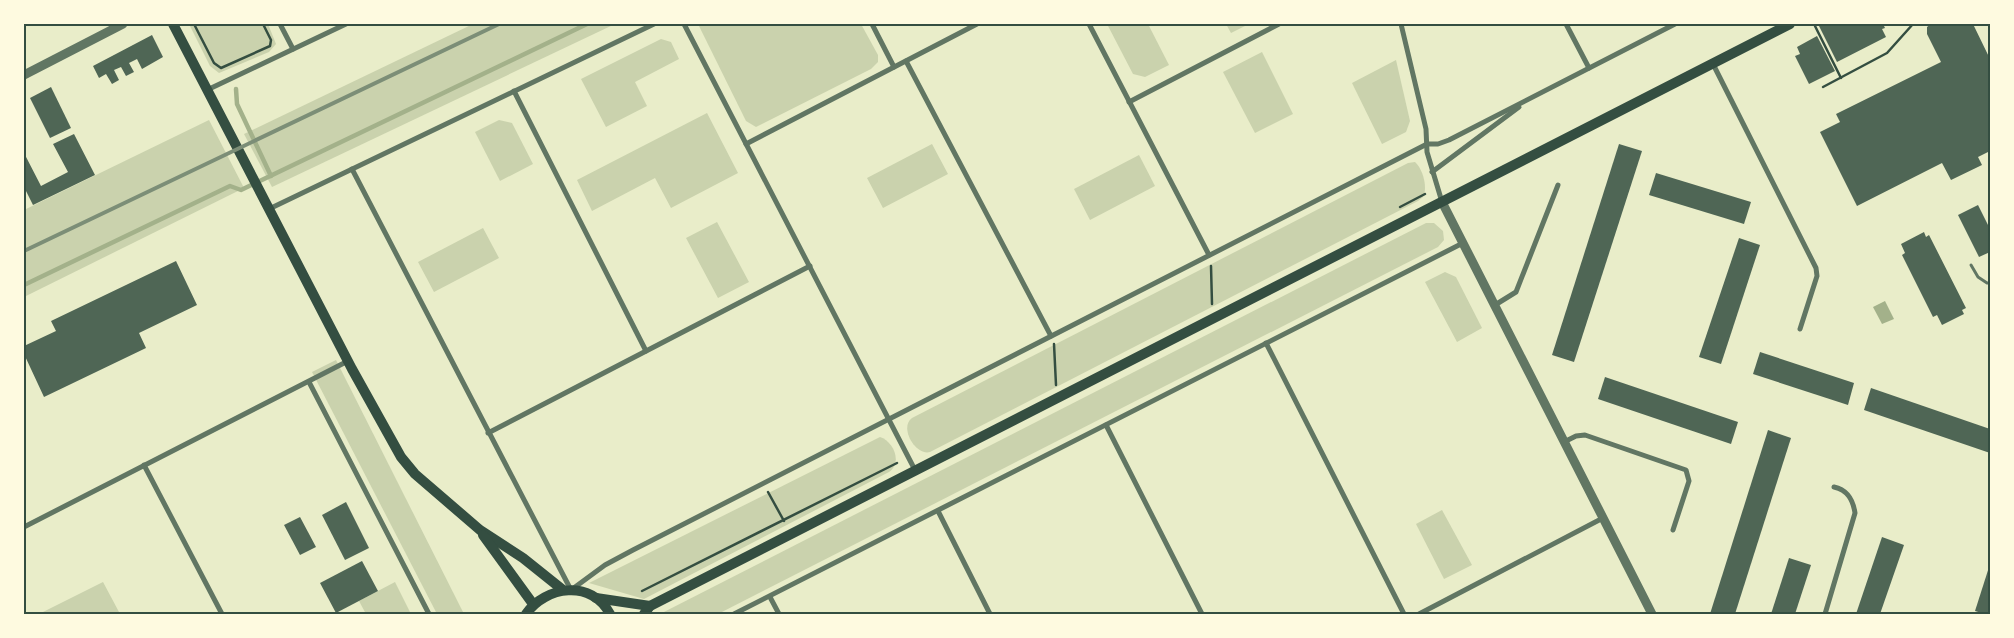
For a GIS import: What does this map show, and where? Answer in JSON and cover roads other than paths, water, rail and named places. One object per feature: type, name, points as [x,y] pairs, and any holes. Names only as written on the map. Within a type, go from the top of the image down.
[{"type":"main road","points":[[173,24],[348,361],[401,457],[415,474],[480,530],[567,590]]},
{"type":"main road","points":[[526,614],[533,604],[547,594],[567,590],[580,591],[596,598],[621,602],[647,610],[1790,24]]},
{"type":"main road","points":[[480,530],[533,604]]},
{"type":"main road","points":[[596,598],[610,614]]},
{"type":"street","points":[[24,75],[123,24]]},
{"type":"street","points":[[280,24],[293,49]]},
{"type":"street","points":[[207,90],[346,24]]},
{"type":"street","points":[[268,209],[654,24]]},
{"type":"street","points":[[684,24],[916,472]]},
{"type":"street","points":[[872,24],[894,66]]},
{"type":"street","points":[[746,144],[977,24]]},
{"type":"street","points":[[1089,24],[1209,256]]},
{"type":"street","points":[[1129,102],[1279,24]]},
{"type":"street","points":[[1402,24],[1426,129],[1432,172],[1442,202],[1652,614]]},
{"type":"street","points":[[1566,24],[1589,68]]},
{"type":"street","points":[[352,169],[567,590],[605,565],[1051,336],[1427,144],[1445,141],[1675,24]]},
{"type":"street","points":[[906,61],[1051,336]]},
{"type":"street","points":[[1713,63],[1816,268],[1817,276],[1800,329]]},
{"type":"street","points":[[514,91],[646,351]]},
{"type":"street","points":[[1432,172],[1523,104],[1543,92]]},
{"type":"street","points":[[1495,306],[1516,292],[1558,185]]},
{"type":"street","points":[[734,614],[1463,243]]},
{"type":"street","points":[[488,433],[810,266]]},
{"type":"street","points":[[1266,343],[1404,614]]},
{"type":"street","points":[[24,527],[348,361]]},
{"type":"street","points":[[309,382],[429,614]]},
{"type":"street","points":[[1106,425],[1202,614]]},
{"type":"street","points":[[1564,442],[1576,436],[1585,435],[1686,470],[1689,481],[1673,530]]},
{"type":"street","points":[[144,465],[222,614]]},
{"type":"street","points":[[1825,614],[1854,513],[1853,502],[1847,493],[1834,486]]},
{"type":"street","points":[[938,511],[990,614]]},
{"type":"street","points":[[1419,614],[1603,518]]},
{"type":"street","points":[[770,597],[779,614]]},
{"type":"lane","points":[[1971,265],[1978,277],[1987,284],[1990,283]]},
{"type":"waterway","points":[[24,285],[230,186],[241,190],[587,24]]},
{"type":"waterway","points":[[236,89],[237,104],[271,176]]},
{"type":"railway","points":[[24,251],[499,24]]}]
